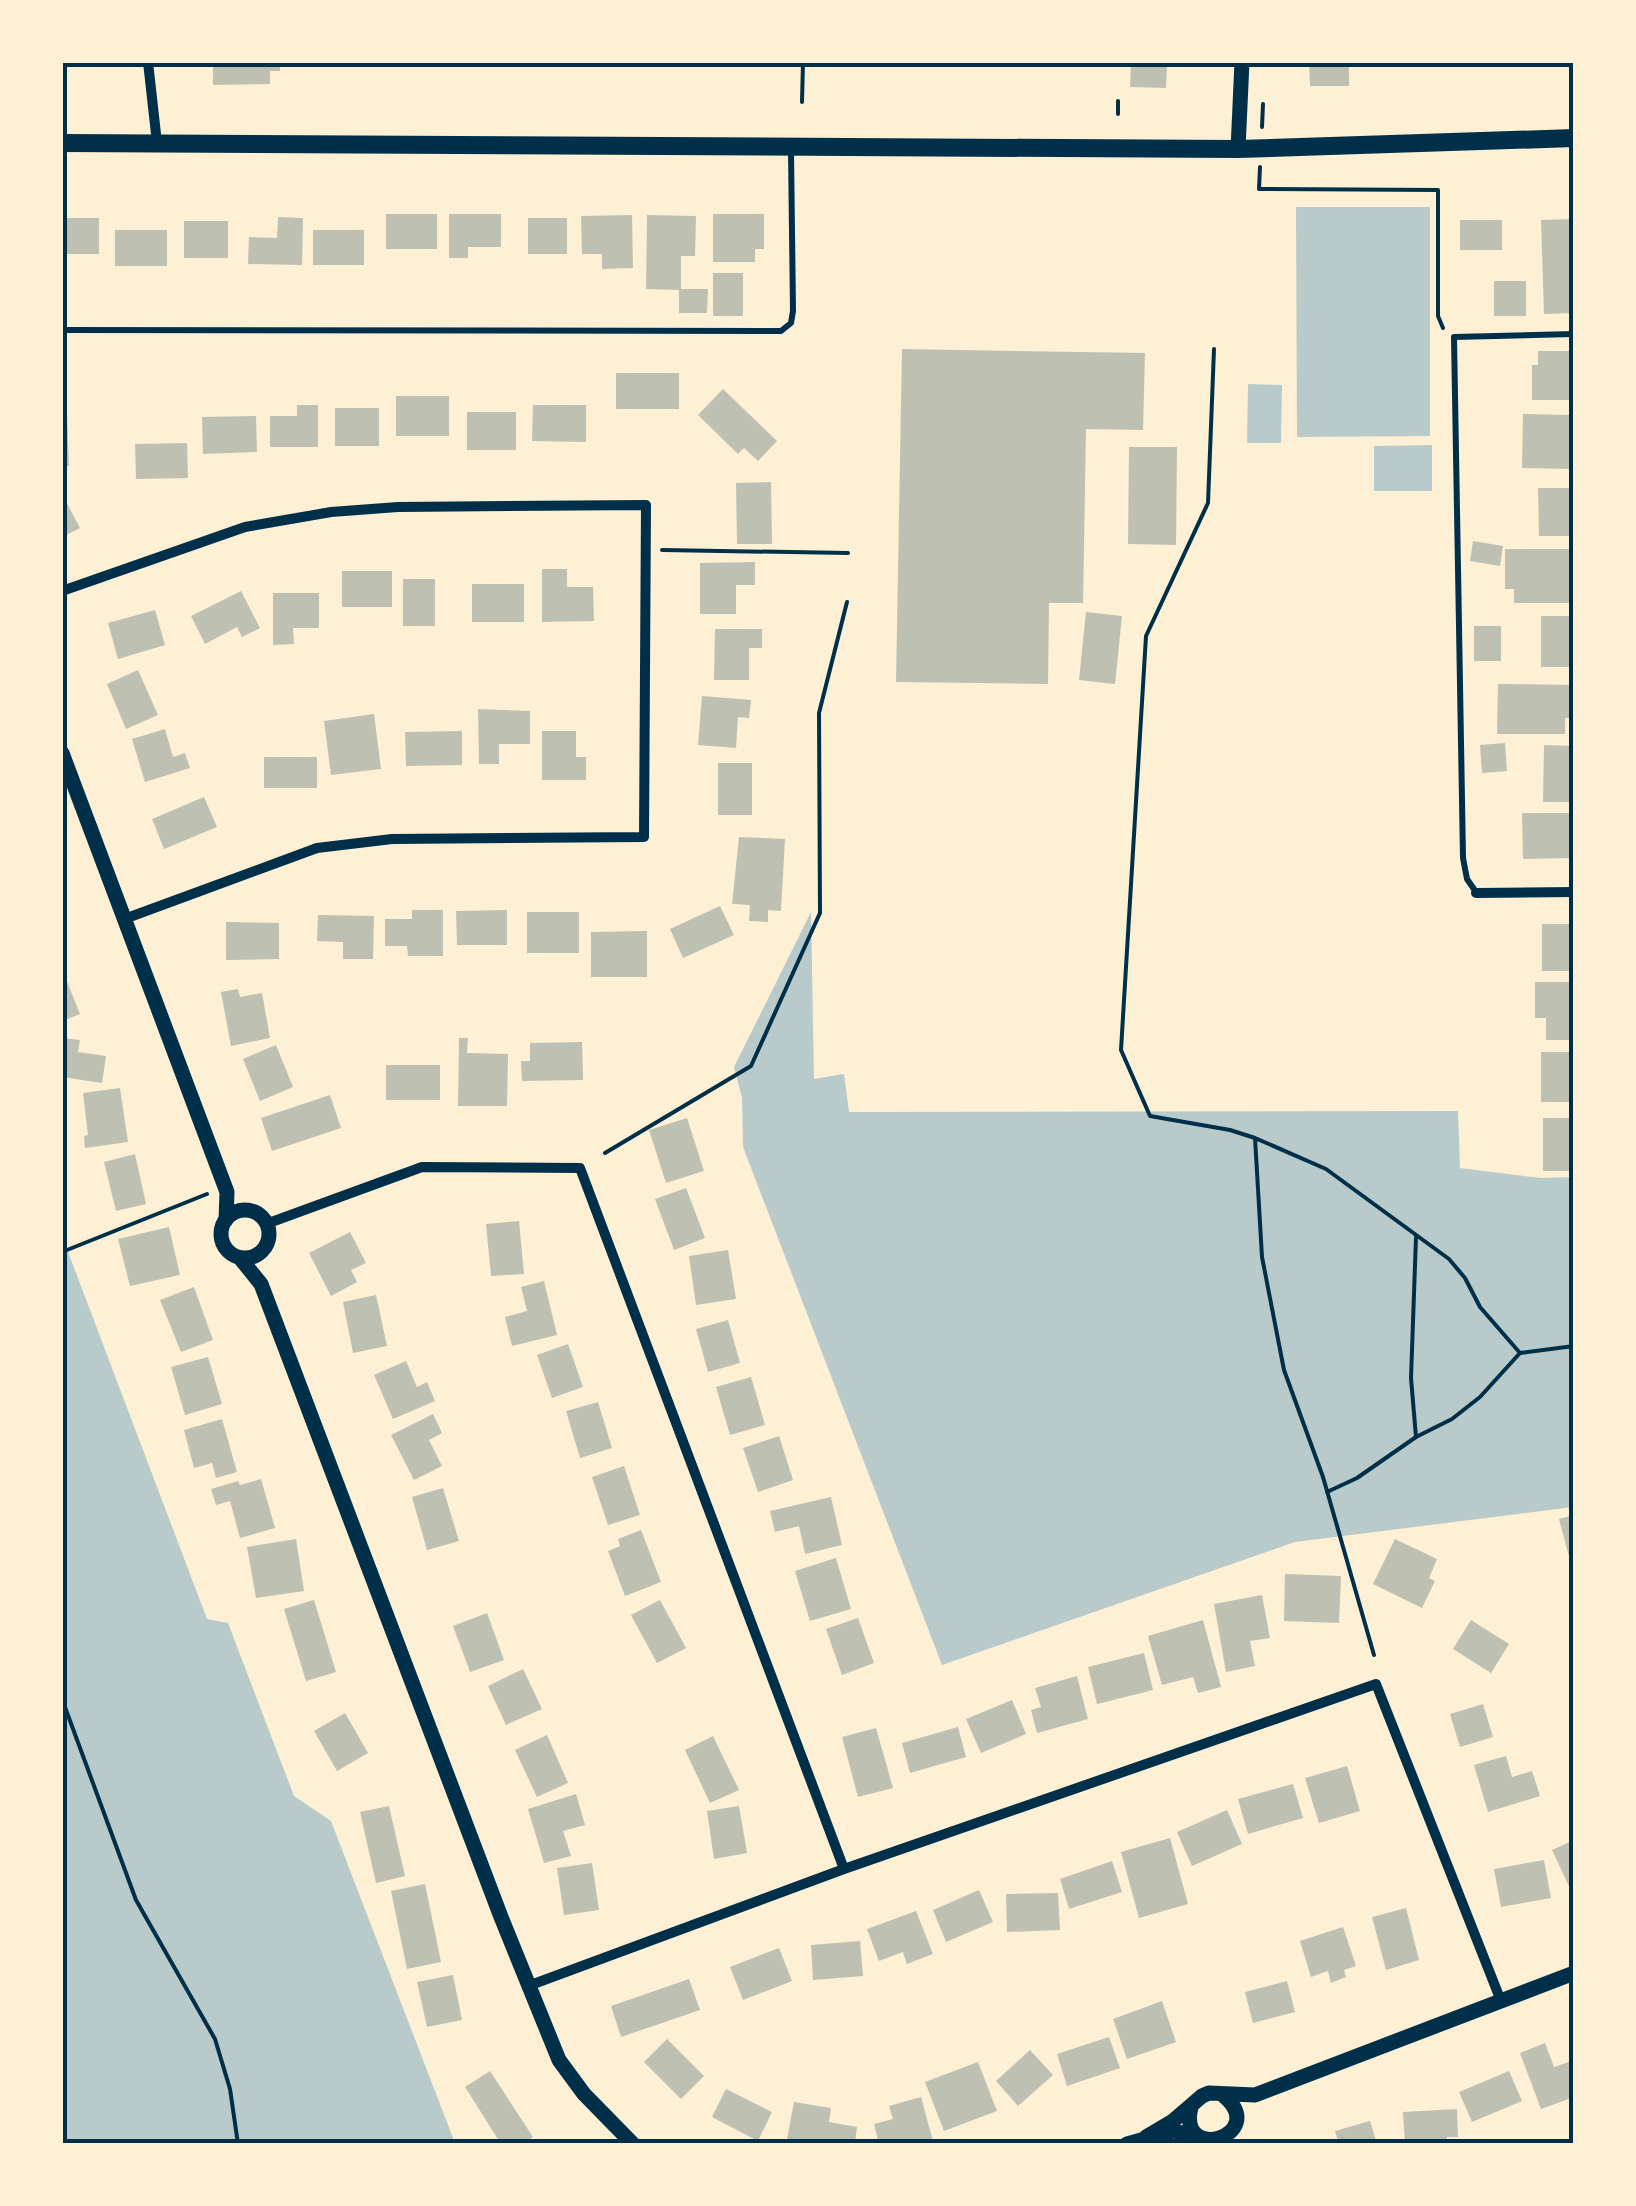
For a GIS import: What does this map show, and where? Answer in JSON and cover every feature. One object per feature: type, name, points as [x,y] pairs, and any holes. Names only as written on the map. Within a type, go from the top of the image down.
[{"type":"main road","points":[[62,143],[1238,149],[1574,138]]},
{"type":"street","points":[[148,62],[157,144]]},
{"type":"street","points":[[1238,149],[1242,62]]},
{"type":"street","points":[[62,591],[246,527],[331,512],[398,507],[646,505],[644,837],[392,839],[317,848],[126,918]]},
{"type":"street","points":[[62,752],[126,918],[221,1191],[226,1220],[222,1243],[261,1284],[559,2060],[584,2094],[633,2144]]},
{"type":"street","points":[[1476,894],[1574,892]]},
{"type":"street","points":[[266,1224],[422,1168],[580,1168],[844,1869]]},
{"type":"street","points":[[221,1191],[261,1216],[266,1224],[268,1238],[262,1252],[261,1284]]},
{"type":"street","points":[[226,1220],[246,1210]]},
{"type":"street","points":[[240,1258],[262,1252]]},
{"type":"street","points":[[528,1986],[844,1869],[1376,1684],[1500,2001]]},
{"type":"street","points":[[1204,2139],[1190,2123],[1191,2107],[1195,2100],[1209,2093],[1255,2095],[1574,1973]]},
{"type":"street","points":[[1127,2144],[1173,2130],[1220,2140],[1234,2130],[1255,2095]]},
{"type":"street","points":[[1224,2096],[1235,2108],[1234,2130]]},
{"type":"street","points":[[1146,2137],[1191,2107]]},
{"type":"lane","points":[[62,330],[781,331],[791,324],[793,311],[791,148]]},
{"type":"lane","points":[[1476,894],[1466,879],[1462,858],[1454,337],[1574,334]]},
{"type":"path","points":[[802,102],[803,62]]},
{"type":"path","points":[[1118,102],[1118,114]]},
{"type":"path","points":[[1260,177],[1260,189],[1438,190],[1438,316],[1444,330],[1454,337]]},
{"type":"path","points":[[1214,350],[1208,503],[1146,636],[1121,1050],[1150,1116],[1230,1130],[1326,1169],[1449,1260],[1465,1278],[1480,1307],[1520,1352]]},
{"type":"path","points":[[658,550],[848,553]]},
{"type":"path","points":[[606,1153],[752,1066],[820,913],[820,713],[847,602]]},
{"type":"path","points":[[1255,1138],[1262,1257],[1284,1370],[1327,1492],[1374,1655]]},
{"type":"path","points":[[62,1252],[221,1191]]},
{"type":"path","points":[[1416,1235],[1411,1378],[1416,1437]]},
{"type":"path","points":[[1327,1492],[1452,1419],[1520,1352],[1574,1346]]},
{"type":"path","points":[[62,1699],[136,1900],[215,2039],[230,2090],[238,2144]]},
{"type":"shaded area","points":[[1296,207],[1430,207],[1430,436],[1297,437]]},
{"type":"shaded area","points":[[1248,384],[1282,385],[1281,443],[1247,443]]},
{"type":"shaded area","points":[[1432,445],[1432,491],[1374,491],[1374,446]]},
{"type":"shaded area","points":[[811,912],[814,1079],[844,1074],[849,1112],[1458,1111],[1460,1168],[1541,1178],[1573,1177],[1573,1507],[1295,1542],[942,1665],[743,1147],[742,1098],[734,1067]]},
{"type":"shaded area","points":[[62,1236],[207,1619],[228,1623],[294,1796],[331,1821],[455,2143],[63,2143]]},
{"type":"building","points":[[213,62],[280,62],[280,71],[270,71],[270,84],[213,85]]},
{"type":"building","points":[[1131,62],[1167,62],[1166,88],[1130,87]]},
{"type":"building","points":[[1309,62],[1349,62],[1349,86],[1310,86]]},
{"type":"building","points":[[386,214],[437,214],[437,249],[386,249]]},
{"type":"building","points":[[449,214],[501,214],[501,247],[468,247],[468,258],[449,258]]},
{"type":"building","points":[[713,214],[764,214],[764,249],[755,249],[755,262],[713,262]]},
{"type":"building","points":[[632,215],[633,268],[602,269],[602,254],[582,254],[581,216]]},
{"type":"building","points":[[647,215],[696,216],[695,256],[681,256],[681,289],[708,289],[707,313],[679,313],[679,290],[646,289]]},
{"type":"building","points":[[278,217],[303,218],[302,265],[248,264],[249,237],[277,238]]},
{"type":"building","points":[[62,218],[99,218],[99,254],[62,254]]},
{"type":"building","points":[[528,218],[567,218],[567,254],[528,254]]},
{"type":"building","points":[[1574,219],[1574,313],[1544,314],[1541,220]]},
{"type":"building","points":[[1460,220],[1502,220],[1502,250],[1460,250]]},
{"type":"building","points":[[184,221],[228,221],[228,258],[184,258]]},
{"type":"building","points":[[115,230],[167,230],[167,266],[115,266]]},
{"type":"building","points":[[313,230],[364,230],[364,265],[313,265]]},
{"type":"building","points":[[713,273],[743,273],[743,316],[713,316]]},
{"type":"building","points":[[1494,281],[1526,281],[1526,316],[1494,316]]},
{"type":"building","points":[[902,349],[1145,353],[1143,430],[1086,429],[1083,603],[1049,603],[1048,684],[896,682]]},
{"type":"building","points":[[1538,351],[1574,351],[1574,400],[1532,400],[1532,365],[1538,365]]},
{"type":"building","points":[[616,373],[679,373],[679,409],[616,409]]},
{"type":"building","points":[[723,389],[777,441],[758,461],[744,448],[738,454],[698,415]]},
{"type":"building","points":[[396,396],[449,396],[449,436],[396,436]]},
{"type":"building","points":[[297,405],[318,405],[318,447],[270,447],[270,416],[297,416]]},
{"type":"building","points":[[533,405],[586,405],[586,442],[532,441]]},
{"type":"building","points":[[335,408],[379,408],[379,446],[335,446]]},
{"type":"building","points":[[467,412],[516,412],[516,450],[467,450]]},
{"type":"building","points":[[62,414],[67,414],[69,466],[62,467]]},
{"type":"building","points":[[1523,414],[1573,415],[1572,469],[1522,468]]},
{"type":"building","points":[[256,416],[257,452],[203,454],[202,417]]},
{"type":"building","points":[[187,443],[188,478],[136,479],[135,444]]},
{"type":"building","points":[[1129,447],[1177,447],[1176,545],[1128,544]]},
{"type":"building","points":[[771,482],[772,544],[737,544],[736,483]]},
{"type":"building","points":[[1538,488],[1574,488],[1574,536],[1539,536]]},
{"type":"building","points":[[62,494],[80,528],[62,537]]},
{"type":"building","points":[[1473,541],[1503,546],[1500,566],[1470,561]]},
{"type":"building","points":[[1505,549],[1574,549],[1574,603],[1514,603],[1514,589],[1505,589]]},
{"type":"building","points":[[755,562],[755,585],[736,585],[736,614],[700,614],[700,563]]},
{"type":"building","points":[[542,569],[567,569],[567,587],[593,587],[594,621],[542,622]]},
{"type":"building","points":[[342,571],[392,571],[392,607],[342,607]]},
{"type":"building","points":[[403,579],[435,579],[435,626],[403,626]]},
{"type":"building","points":[[472,584],[524,584],[524,622],[472,622]]},
{"type":"building","points":[[241,591],[260,628],[242,637],[237,627],[205,644],[191,616]]},
{"type":"building","points":[[273,593],[319,593],[319,628],[293,628],[294,644],[273,645]]},
{"type":"building","points":[[155,610],[165,645],[118,659],[108,623]]},
{"type":"building","points":[[1086,612],[1122,616],[1115,684],[1079,680]]},
{"type":"building","points":[[1541,616],[1574,616],[1574,667],[1541,667]]},
{"type":"building","points":[[1474,626],[1501,626],[1501,661],[1474,661]]},
{"type":"building","points":[[715,629],[762,629],[762,648],[749,648],[749,680],[714,680]]},
{"type":"building","points":[[138,670],[158,715],[126,729],[107,684]]},
{"type":"building","points":[[1498,684],[1574,685],[1574,718],[1565,718],[1565,734],[1497,734]]},
{"type":"building","points":[[702,696],[751,700],[749,718],[738,717],[736,748],[698,745]]},
{"type":"building","points":[[478,709],[530,711],[530,744],[499,744],[499,764],[479,764]]},
{"type":"building","points":[[374,714],[381,769],[331,775],[324,721]]},
{"type":"building","points":[[165,729],[173,757],[185,753],[190,768],[145,782],[132,739]]},
{"type":"building","points":[[462,731],[462,765],[406,766],[405,732]]},
{"type":"building","points":[[542,731],[576,731],[576,757],[586,757],[586,780],[542,780]]},
{"type":"building","points":[[1505,743],[1507,771],[1482,773],[1480,745]]},
{"type":"building","points":[[1544,745],[1574,746],[1574,802],[1543,802]]},
{"type":"building","points":[[264,757],[317,757],[317,788],[264,788]]},
{"type":"building","points":[[718,763],[752,763],[752,815],[718,815]]},
{"type":"building","points":[[204,797],[217,827],[164,849],[152,819]]},
{"type":"building","points":[[1522,813],[1574,813],[1574,858],[1523,859]]},
{"type":"building","points":[[739,837],[785,839],[781,911],[768,910],[768,922],[749,921],[750,905],[732,904]]},
{"type":"building","points":[[720,906],[734,935],[683,958],[670,929]]},
{"type":"building","points":[[412,910],[443,910],[443,956],[408,956],[407,946],[385,946],[385,919],[412,919]]},
{"type":"building","points":[[507,910],[507,945],[457,945],[456,911]]},
{"type":"building","points":[[527,912],[579,912],[579,953],[527,953]]},
{"type":"building","points":[[318,915],[374,916],[373,959],[343,959],[343,942],[317,941]]},
{"type":"building","points":[[226,922],[279,923],[279,959],[226,960]]},
{"type":"building","points":[[1542,924],[1574,924],[1574,971],[1542,971]]},
{"type":"building","points":[[647,931],[647,977],[591,977],[591,932]]},
{"type":"building","points":[[62,969],[80,1014],[62,1021]]},
{"type":"building","points":[[1535,982],[1574,982],[1574,1040],[1546,1040],[1546,1018],[1535,1018]]},
{"type":"building","points":[[238,989],[240,997],[262,993],[270,1038],[231,1046],[221,992]]},
{"type":"building","points":[[62,1038],[80,1040],[78,1052],[106,1056],[102,1083],[62,1077]]},
{"type":"building","points":[[459,1038],[468,1038],[467,1053],[508,1054],[507,1106],[458,1106]]},
{"type":"building","points":[[582,1042],[583,1080],[522,1081],[521,1061],[530,1061],[530,1043]]},
{"type":"building","points":[[276,1045],[293,1087],[260,1101],[243,1059]]},
{"type":"building","points":[[1541,1052],[1574,1052],[1574,1102],[1541,1102]]},
{"type":"building","points":[[386,1065],[440,1065],[440,1100],[386,1100]]},
{"type":"building","points":[[120,1088],[128,1142],[85,1148],[84,1136],[88,1135],[83,1093]]},
{"type":"building","points":[[330,1095],[341,1128],[272,1151],[261,1118]]},
{"type":"building","points":[[687,1118],[704,1171],[666,1183],[649,1130]]},
{"type":"building","points":[[1543,1118],[1574,1118],[1574,1171],[1543,1171]]},
{"type":"building","points":[[135,1154],[146,1204],[116,1211],[104,1162]]},
{"type":"building","points":[[686,1188],[705,1238],[674,1250],[655,1199]]},
{"type":"building","points":[[519,1221],[524,1274],[491,1276],[486,1224]]},
{"type":"building","points":[[169,1227],[180,1275],[130,1286],[118,1239]]},
{"type":"building","points":[[350,1232],[366,1263],[351,1270],[357,1282],[331,1296],[309,1253]]},
{"type":"building","points":[[728,1250],[736,1299],[696,1305],[689,1256]]},
{"type":"building","points":[[544,1281],[557,1335],[512,1346],[505,1317],[527,1311],[521,1287]]},
{"type":"building","points":[[194,1287],[213,1340],[181,1352],[160,1300]]},
{"type":"building","points":[[376,1295],[387,1346],[353,1353],[343,1302]]},
{"type":"building","points":[[728,1320],[740,1363],[708,1372],[696,1329]]},
{"type":"building","points":[[568,1344],[583,1387],[552,1398],[537,1355]]},
{"type":"building","points":[[208,1357],[222,1404],[185,1415],[171,1367]]},
{"type":"building","points":[[406,1361],[417,1387],[427,1382],[435,1401],[393,1419],[374,1375]]},
{"type":"building","points":[[751,1377],[765,1425],[730,1435],[716,1387]]},
{"type":"building","points":[[598,1402],[612,1448],[580,1458],[566,1411]]},
{"type":"building","points":[[433,1414],[442,1433],[429,1440],[442,1466],[414,1480],[391,1435]]},
{"type":"building","points":[[222,1419],[237,1472],[216,1478],[212,1463],[194,1468],[184,1430]]},
{"type":"building","points":[[779,1436],[793,1480],[758,1492],[743,1448]]},
{"type":"building","points":[[624,1466],[640,1515],[608,1525],[592,1477]]},
{"type":"building","points":[[261,1479],[275,1528],[240,1538],[230,1501],[216,1505],[211,1489]]},
{"type":"building","points":[[443,1488],[459,1541],[427,1550],[412,1497]]},
{"type":"building","points":[[831,1497],[842,1545],[805,1554],[799,1526],[775,1532],[770,1511]]},
{"type":"building","points":[[1574,1515],[1574,1567],[1572,1568],[1559,1519]]},
{"type":"building","points":[[641,1530],[661,1582],[625,1596],[608,1551],[620,1546],[618,1539]]},
{"type":"building","points":[[296,1539],[304,1591],[256,1598],[247,1547]]},
{"type":"building","points":[[1395,1539],[1437,1559],[1429,1578],[1435,1581],[1422,1608],[1373,1584]]},
{"type":"building","points":[[836,1558],[851,1609],[810,1621],[795,1571]]},
{"type":"building","points":[[1285,1574],[1341,1576],[1339,1623],[1284,1621]]},
{"type":"building","points":[[1262,1595],[1270,1638],[1250,1641],[1255,1666],[1226,1672],[1214,1604]]},
{"type":"building","points":[[314,1600],[336,1672],[306,1681],[284,1609]]},
{"type":"building","points":[[660,1600],[686,1648],[657,1663],[631,1615]]},
{"type":"building","points":[[487,1613],[504,1660],[470,1672],[453,1626]]},
{"type":"building","points":[[858,1618],[874,1663],[842,1675],[826,1629]]},
{"type":"building","points":[[1203,1620],[1221,1687],[1198,1693],[1193,1677],[1162,1685],[1148,1636]]},
{"type":"building","points":[[1471,1620],[1509,1644],[1491,1673],[1453,1649]]},
{"type":"building","points":[[1144,1653],[1153,1690],[1097,1704],[1088,1667]]},
{"type":"building","points":[[523,1669],[542,1709],[506,1725],[488,1686]]},
{"type":"building","points":[[1077,1676],[1088,1719],[1037,1733],[1031,1710],[1041,1707],[1035,1688]]},
{"type":"building","points":[[1012,1700],[1026,1734],[981,1753],[966,1719]]},
{"type":"building","points":[[1483,1704],[1493,1737],[1460,1747],[1450,1714]]},
{"type":"building","points":[[345,1713],[368,1753],[337,1771],[314,1731]]},
{"type":"building","points":[[958,1727],[966,1757],[910,1773],[902,1743]]},
{"type":"building","points":[[876,1728],[893,1788],[858,1797],[842,1737]]},
{"type":"building","points":[[547,1735],[568,1783],[537,1797],[515,1750]]},
{"type":"building","points":[[713,1736],[739,1790],[710,1803],[685,1750]]},
{"type":"building","points":[[1506,1756],[1512,1777],[1532,1771],[1540,1796],[1488,1812],[1474,1765]]},
{"type":"building","points":[[1347,1766],[1360,1811],[1319,1823],[1305,1778]]},
{"type":"building","points":[[1293,1784],[1303,1818],[1248,1834],[1238,1799]]},
{"type":"building","points":[[576,1794],[585,1825],[563,1831],[571,1856],[544,1863],[528,1809]]},
{"type":"building","points":[[389,1806],[405,1876],[376,1883],[360,1812]]},
{"type":"building","points":[[739,1806],[747,1853],[714,1859],[707,1811]]},
{"type":"building","points":[[1227,1810],[1242,1844],[1192,1866],[1177,1832]]},
{"type":"building","points":[[1170,1838],[1188,1904],[1139,1918],[1121,1852]]},
{"type":"building","points":[[1574,1840],[1574,1897],[1552,1850]]},
{"type":"building","points":[[1544,1860],[1551,1898],[1501,1907],[1494,1869]]},
{"type":"building","points":[[1112,1861],[1122,1892],[1069,1909],[1060,1879]]},
{"type":"building","points":[[592,1863],[599,1910],[564,1915],[557,1868]]},
{"type":"building","points":[[425,1884],[441,1962],[407,1969],[391,1891]]},
{"type":"building","points":[[979,1890],[993,1922],[946,1942],[933,1910]]},
{"type":"building","points":[[1058,1893],[1060,1930],[1007,1932],[1006,1894]]},
{"type":"building","points":[[1406,1908],[1419,1960],[1386,1970],[1372,1917]]},
{"type":"building","points":[[916,1911],[933,1954],[907,1964],[903,1952],[879,1961],[867,1929]]},
{"type":"building","points":[[1343,1927],[1356,1966],[1344,1970],[1346,1977],[1331,1983],[1328,1971],[1311,1977],[1300,1941]]},
{"type":"building","points":[[860,1941],[863,1976],[813,1980],[811,1945]]},
{"type":"building","points":[[779,1948],[792,1981],[743,2000],[730,1967]]},
{"type":"building","points":[[453,1975],[462,2020],[427,2027],[417,1982]]},
{"type":"building","points":[[689,1979],[700,2010],[621,2037],[611,2006]]},
{"type":"building","points":[[1287,1981],[1295,2012],[1253,2023],[1245,1992]]},
{"type":"building","points":[[1162,2001],[1176,2042],[1127,2059],[1113,2019]]},
{"type":"building","points":[[1109,2037],[1120,2068],[1067,2086],[1057,2054]]},
{"type":"building","points":[[667,2039],[704,2076],[681,2099],[644,2062]]},
{"type":"building","points":[[1545,2043],[1554,2067],[1574,2060],[1574,2097],[1541,2109],[1520,2053]]},
{"type":"building","points":[[1030,2050],[1053,2075],[1018,2106],[996,2081]]},
{"type":"building","points":[[978,2062],[997,2111],[944,2131],[925,2082]]},
{"type":"building","points":[[490,2071],[533,2137],[523,2144],[501,2144],[465,2087]]},
{"type":"building","points":[[1509,2071],[1522,2101],[1472,2122],[1459,2092]]},
{"type":"building","points":[[726,2089],[772,2112],[758,2141],[712,2117]]},
{"type":"building","points":[[921,2097],[933,2141],[879,2144],[874,2124],[893,2119],[889,2106]]},
{"type":"building","points":[[794,2102],[831,2108],[829,2122],[857,2127],[855,2144],[786,2144]]},
{"type":"building","points":[[1457,2109],[1458,2137],[1447,2137],[1447,2144],[1405,2144],[1403,2112]]},
{"type":"building","points":[[1370,2121],[1377,2144],[1339,2144],[1335,2131]]}]
